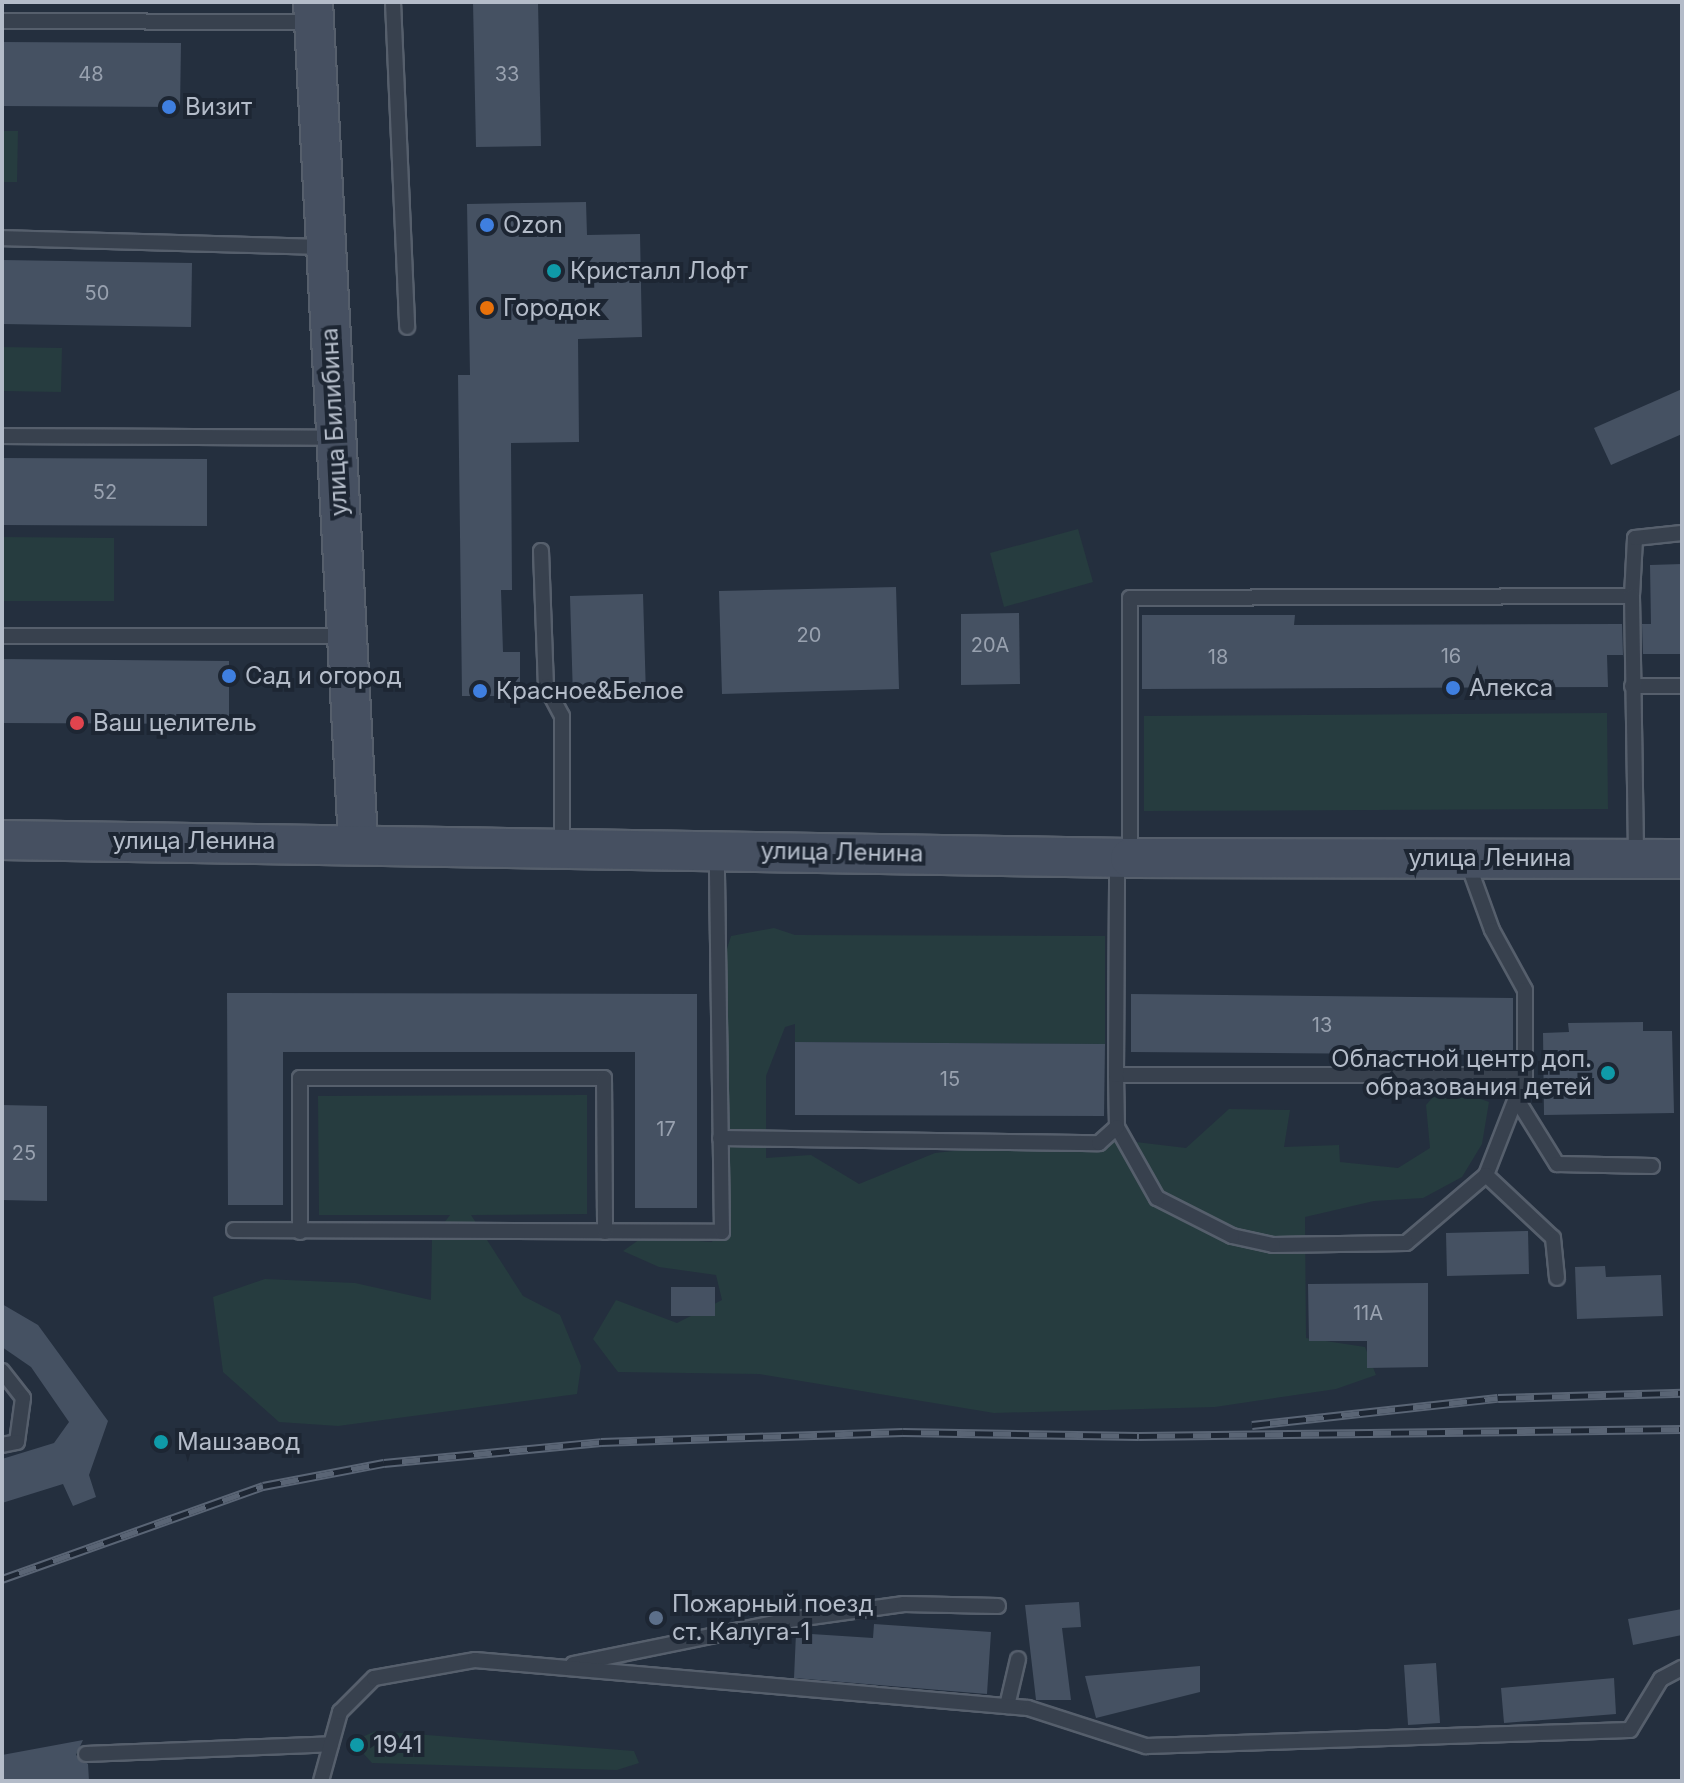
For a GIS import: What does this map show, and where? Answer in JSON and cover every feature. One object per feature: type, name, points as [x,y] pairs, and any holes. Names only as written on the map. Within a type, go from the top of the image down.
[{"type":"main road","name":"улица Билибина","points":[[314,12],[344,636],[358,842]]},
{"type":"main road","name":"улица Ленина","points":[[2,840],[358,842],[1123,857],[1682,859]]},
{"type":"lane","points":[[393,2],[407,327]]},
{"type":"lane","points":[[2,21],[314,12]]},
{"type":"lane","points":[[2,238],[325,247]]},
{"type":"lane","points":[[2,436],[334,438]]},
{"type":"lane","points":[[1636,858],[1632,686],[1635,538],[1682,533]]},
{"type":"lane","points":[[541,551],[546,686],[562,716],[562,846]]},
{"type":"lane","points":[[1466,858],[1492,930],[1525,990],[1525,1075],[1486,1175],[1406,1243],[1273,1245],[1232,1236],[1157,1198],[1117,1127],[1130,598],[1632,596]]},
{"type":"lane","points":[[2,636],[344,636]]},
{"type":"lane","points":[[1632,686],[1682,686]]},
{"type":"lane","points":[[234,1230],[722,1232],[717,850]]},
{"type":"lane","points":[[1116,1075],[1525,1075]]},
{"type":"lane","points":[[300,1232],[300,1078],[604,1078],[605,1232]]},
{"type":"lane","points":[[1516,1098],[1557,1164],[1652,1166]]},
{"type":"lane","points":[[720,1138],[1099,1143],[1117,1127]]},
{"type":"lane","points":[[1486,1175],[1553,1238],[1557,1278]]},
{"type":"lane","points":[[2,1371],[23,1398],[17,1442],[2,1445]]},
{"type":"lane","points":[[557,1668],[789,1620],[904,1604],[998,1606]]},
{"type":"lane","points":[[1007,1706],[1018,1659]]},
{"type":"lane","points":[[321,1781],[340,1712],[374,1678],[475,1660],[1028,1708],[1146,1746],[1630,1730],[1661,1679],[1682,1668]]},
{"type":"lane","points":[[86,1754],[331,1744]]},
{"type":"green space","points":[[2,131],[18,131],[17,182],[2,182]]},
{"type":"green space","points":[[2,347],[62,348],[61,392],[2,391]]},
{"type":"green space","points":[[1078,529],[1093,582],[1004,607],[990,553]]},
{"type":"green space","points":[[2,537],[114,538],[114,601],[2,601]]},
{"type":"green space","points":[[1607,713],[1608,809],[1144,811],[1144,716]]},
{"type":"green space","points":[[774,928],[795,935],[1105,936],[1105,1044],[795,1042],[795,1024],[785,1027],[766,1076],[766,1158],[811,1155],[859,1184],[935,1153],[1034,1142],[1119,1140],[1186,1148],[1229,1109],[1290,1110],[1284,1147],[1339,1145],[1340,1162],[1398,1168],[1430,1148],[1426,1105],[1443,1085],[1489,1102],[1482,1144],[1462,1177],[1423,1198],[1374,1201],[1305,1217],[1306,1338],[1365,1347],[1376,1375],[1336,1389],[1215,1407],[994,1413],[759,1374],[618,1372],[593,1339],[616,1300],[677,1323],[722,1300],[716,1275],[659,1267],[623,1251],[643,1237],[712,1242],[729,1193],[719,974],[731,936]]},
{"type":"green space","points":[[587,1095],[587,1214],[471,1215],[523,1296],[560,1315],[581,1366],[577,1394],[338,1426],[279,1422],[223,1372],[213,1297],[265,1279],[355,1283],[431,1300],[432,1239],[450,1215],[319,1215],[318,1096]]},
{"type":"green space","points":[[376,1731],[634,1751],[639,1763],[617,1770],[372,1763],[362,1752],[362,1737]]},
{"type":"building","points":[[473,2],[538,2],[541,146],[476,147]]},
{"type":"building","points":[[2,42],[181,43],[180,107],[2,106]]},
{"type":"building","points":[[586,202],[587,235],[640,234],[642,337],[578,339],[579,442],[511,443],[512,590],[501,590],[503,652],[520,652],[520,696],[462,696],[458,375],[470,375],[467,204]]},
{"type":"building","points":[[2,260],[192,263],[191,327],[2,324]]},
{"type":"building","points":[[1682,389],[1682,434],[1611,465],[1594,428]]},
{"type":"building","points":[[2,458],[207,459],[207,526],[2,525]]},
{"type":"building","points":[[1682,564],[1682,654],[1643,654],[1642,624],[1651,624],[1650,565]]},
{"type":"building","points":[[896,587],[899,689],[722,694],[719,591]]},
{"type":"building","points":[[643,594],[646,696],[573,698],[570,596]]},
{"type":"building","points":[[1019,613],[1020,684],[961,685],[961,614]]},
{"type":"building","points":[[1142,615],[1295,615],[1294,625],[1622,624],[1623,655],[1607,655],[1608,687],[1142,689]]},
{"type":"building","points":[[2,659],[229,661],[229,724],[2,723]]},
{"type":"building","points":[[227,993],[697,994],[697,1208],[635,1208],[635,1052],[283,1052],[283,1205],[228,1205]]},
{"type":"building","points":[[1131,994],[1513,998],[1513,1055],[1131,1052]]},
{"type":"building","name":"Областной центр доп. образования детей","points":[[1643,1022],[1643,1031],[1672,1031],[1674,1113],[1544,1115],[1543,1033],[1569,1032],[1568,1023]]},
{"type":"building","points":[[795,1042],[1105,1044],[1104,1116],[795,1115]]},
{"type":"building","points":[[2,1105],[47,1106],[47,1201],[2,1200]]},
{"type":"building","points":[[1528,1231],[1529,1274],[1447,1276],[1446,1233]]},
{"type":"building","points":[[1605,1266],[1606,1277],[1661,1275],[1663,1316],[1577,1319],[1575,1267]]},
{"type":"building","points":[[1428,1283],[1428,1367],[1367,1368],[1367,1341],[1309,1341],[1308,1284]]},
{"type":"building","points":[[671,1287],[715,1287],[715,1316],[671,1316]]},
{"type":"building","points":[[2,1304],[38,1325],[108,1421],[89,1475],[96,1497],[73,1506],[63,1484],[2,1503],[2,1459],[54,1443],[69,1422],[31,1367],[2,1347]]},
{"type":"building","points":[[1079,1602],[1081,1627],[1062,1628],[1071,1700],[1036,1700],[1025,1605]]},
{"type":"building","points":[[1682,1609],[1682,1635],[1633,1645],[1628,1619]]},
{"type":"building","points":[[874,1624],[991,1632],[987,1694],[794,1678],[796,1633],[873,1638]]},
{"type":"building","points":[[1436,1663],[1440,1723],[1408,1725],[1404,1665]]},
{"type":"building","points":[[1200,1666],[1200,1692],[1096,1718],[1085,1676]]},
{"type":"building","points":[[1614,1678],[1616,1714],[1504,1723],[1501,1688]]},
{"type":"building","points":[[83,1740],[76,1755],[88,1764],[89,1781],[2,1781],[2,1755]]},
{"type":"railway","points":[[1252,1425],[1498,1398],[1682,1393]]},
{"type":"railway","points":[[2,1579],[263,1486],[384,1463],[601,1442],[903,1432],[1139,1436],[1682,1429]]},
{"type":"place","name":"Визит","points":[[169,107]]},
{"type":"place","name":"Ozon","points":[[487,225]]},
{"type":"place","name":"Кристалл Лофт","points":[[554,271]]},
{"type":"place","name":"Городок","points":[[487,308]]},
{"type":"place","name":"Сад и огород","points":[[229,676]]},
{"type":"place","name":"Алекса","points":[[1453,688]]},
{"type":"place","name":"Красное&Белое","points":[[480,691]]},
{"type":"place","name":"Ваш целитель","points":[[77,723]]},
{"type":"place","name":"Областной центр доп. образования детей","points":[[1608,1073]]},
{"type":"place","name":"Машзавод","points":[[161,1442]]},
{"type":"place","name":"Пожарный поезд ст. Калуга-1","points":[[656,1618]]},
{"type":"place","name":"1941","points":[[357,1745]]}]
